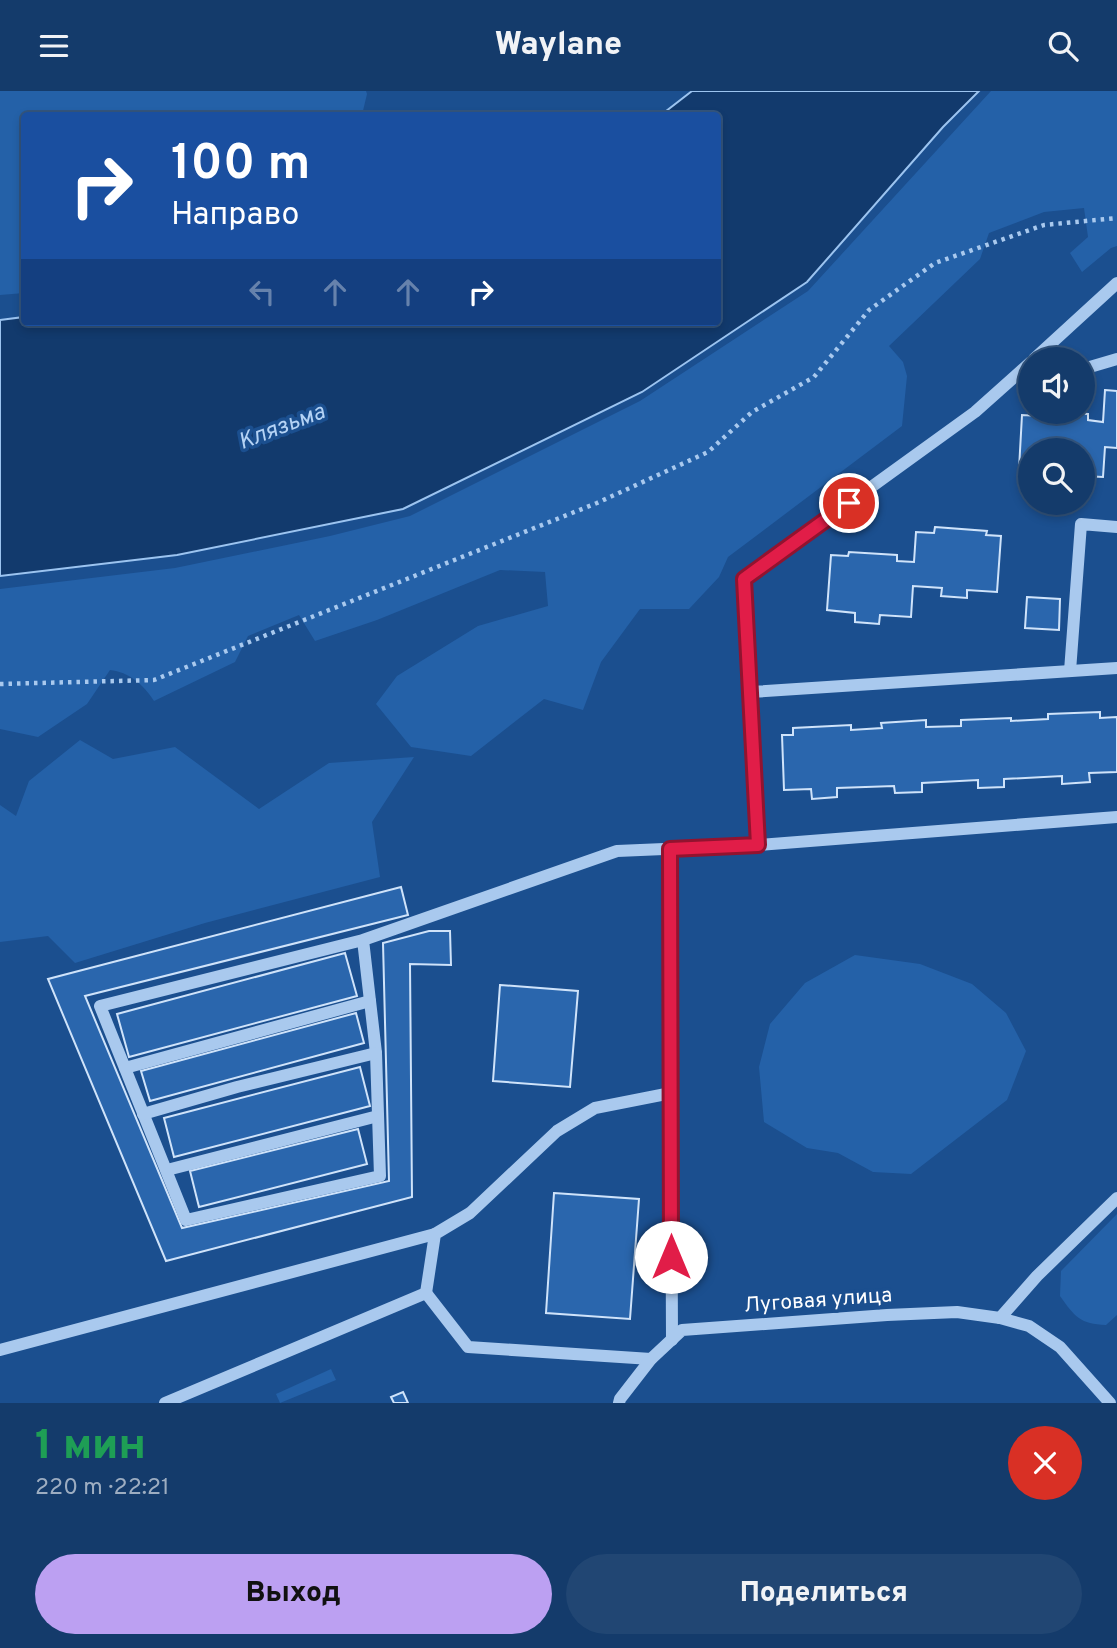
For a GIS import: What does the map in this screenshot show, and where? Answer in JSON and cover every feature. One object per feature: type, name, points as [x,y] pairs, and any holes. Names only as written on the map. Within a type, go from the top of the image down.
[{"type":"street","points":[[1047,347],[1117,283]]},
{"type":"street","points":[[1095,365],[1117,359]]},
{"type":"street","points":[[758,845],[744,579],[975,412],[1018,373]]},
{"type":"street","points":[[1070,671],[1081,524],[1117,527]]},
{"type":"street","points":[[751,692],[1117,668]]},
{"type":"street","points":[[363,940],[376,1053],[380,1176],[186,1220],[100,1006],[363,940],[617,851],[758,845],[1117,817]]},
{"type":"street","points":[[670,849],[672,1340]]},
{"type":"street","points":[[125,1068],[370,1001]]},
{"type":"street","points":[[143,1114],[237,1087],[376,1053]]},
{"type":"street","points":[[0,1350],[435,1234],[470,1213],[557,1132],[594,1108],[671,1093]]},
{"type":"street","points":[[167,1170],[378,1115]]},
{"type":"street","points":[[1000,1318],[1037,1276],[1117,1198]]},
{"type":"street","points":[[435,1234],[426,1293],[468,1347],[651,1359]]},
{"type":"street","points":[[165,1403],[426,1293]]},
{"type":"street","name":"Луговая улица","points":[[620,1401],[651,1359],[682,1330],[957,1312],[1000,1318],[1029,1326],[1060,1347],[1110,1403]]},
{"type":"path","points":[[0,684],[154,680],[597,503],[708,452],[752,412],[814,377],[869,310],[935,263],[1044,225],[1117,218]]},
{"type":"shaded area","points":[[0,91],[366,91],[363,112],[21,112],[21,293],[0,295]]},
{"type":"shaded area","points":[[991,91],[1117,91],[1117,246],[1082,272],[1070,253],[1088,237],[1084,208],[1044,212],[989,233],[980,259],[889,346],[903,362],[907,376],[902,426],[728,557],[719,577],[689,609],[640,609],[601,662],[583,710],[544,699],[471,756],[411,747],[376,704],[397,676],[478,626],[548,606],[545,572],[500,570],[377,620],[315,641],[299,615],[248,636],[235,662],[154,701],[135,680],[110,670],[87,704],[38,737],[0,729],[0,589],[175,568],[330,536],[410,516],[640,401],[808,291]]},
{"type":"shaded area","points":[[80,740],[113,759],[175,747],[259,809],[329,763],[414,757],[372,822],[380,877],[205,923],[75,963],[48,936],[0,942],[0,805],[16,816],[29,781]]},
{"type":"shaded area","points":[[855,955],[920,964],[972,984],[1006,1013],[1026,1051],[1007,1100],[911,1174],[873,1172],[838,1153],[807,1148],[764,1122],[759,1067],[770,1024],[805,983]]},
{"type":"shaded area","points":[[1117,1214],[1117,1315],[1106,1325],[1090,1323],[1074,1314],[1060,1296],[1061,1271]]},
{"type":"shaded area","points":[[331,1369],[336,1380],[280,1403],[276,1394]]},
{"type":"water","name":"Клязьма","points":[[692,91],[979,91],[943,127],[807,282],[642,392],[403,509],[177,555],[0,576],[0,320],[21,317],[21,326],[721,326],[721,112],[665,112]]},
{"type":"building","points":[[1105,390],[1117,391],[1117,448],[1105,447],[1103,477],[1095,477],[1095,438],[1021,438],[1022,424],[1103,422]]},
{"type":"building","points":[[935,527],[987,531],[986,535],[1001,536],[997,592],[967,590],[967,598],[941,596],[942,588],[913,586],[911,617],[880,615],[879,624],[855,622],[855,613],[827,610],[831,555],[848,556],[849,552],[897,555],[897,561],[914,562],[916,532],[934,533]]},
{"type":"building","points":[[1027,597],[1060,599],[1059,630],[1025,628]]},
{"type":"building","points":[[1100,712],[1100,718],[1117,717],[1117,772],[1089,773],[1090,782],[1062,784],[1062,776],[1004,779],[1004,787],[978,788],[978,780],[922,783],[922,792],[895,793],[894,786],[837,788],[837,797],[812,799],[811,789],[784,790],[782,735],[793,735],[793,728],[851,725],[851,730],[882,728],[881,723],[926,720],[926,727],[961,726],[961,720],[1048,719],[1048,714]]},
{"type":"building","points":[[401,887],[408,915],[85,996],[182,1228],[389,1181],[383,943],[429,931],[450,931],[451,965],[410,964],[412,1197],[166,1261],[48,979]]},
{"type":"building","points":[[345,953],[357,996],[129,1057],[117,1014]]},
{"type":"building","points":[[500,985],[578,991],[570,1087],[493,1081]]},
{"type":"building","points":[[356,1013],[364,1043],[150,1101],[141,1071]]},
{"type":"building","points":[[360,1067],[370,1106],[174,1157],[164,1118]]},
{"type":"building","points":[[358,1129],[367,1164],[199,1207],[190,1171]]},
{"type":"building","points":[[554,1193],[639,1199],[630,1319],[546,1313]]},
{"type":"building","points":[[403,1392],[408,1403],[394,1403],[391,1397]]},
{"type":"route","points":[[671,1257],[670,849],[758,845],[744,579],[849,503]]}]
